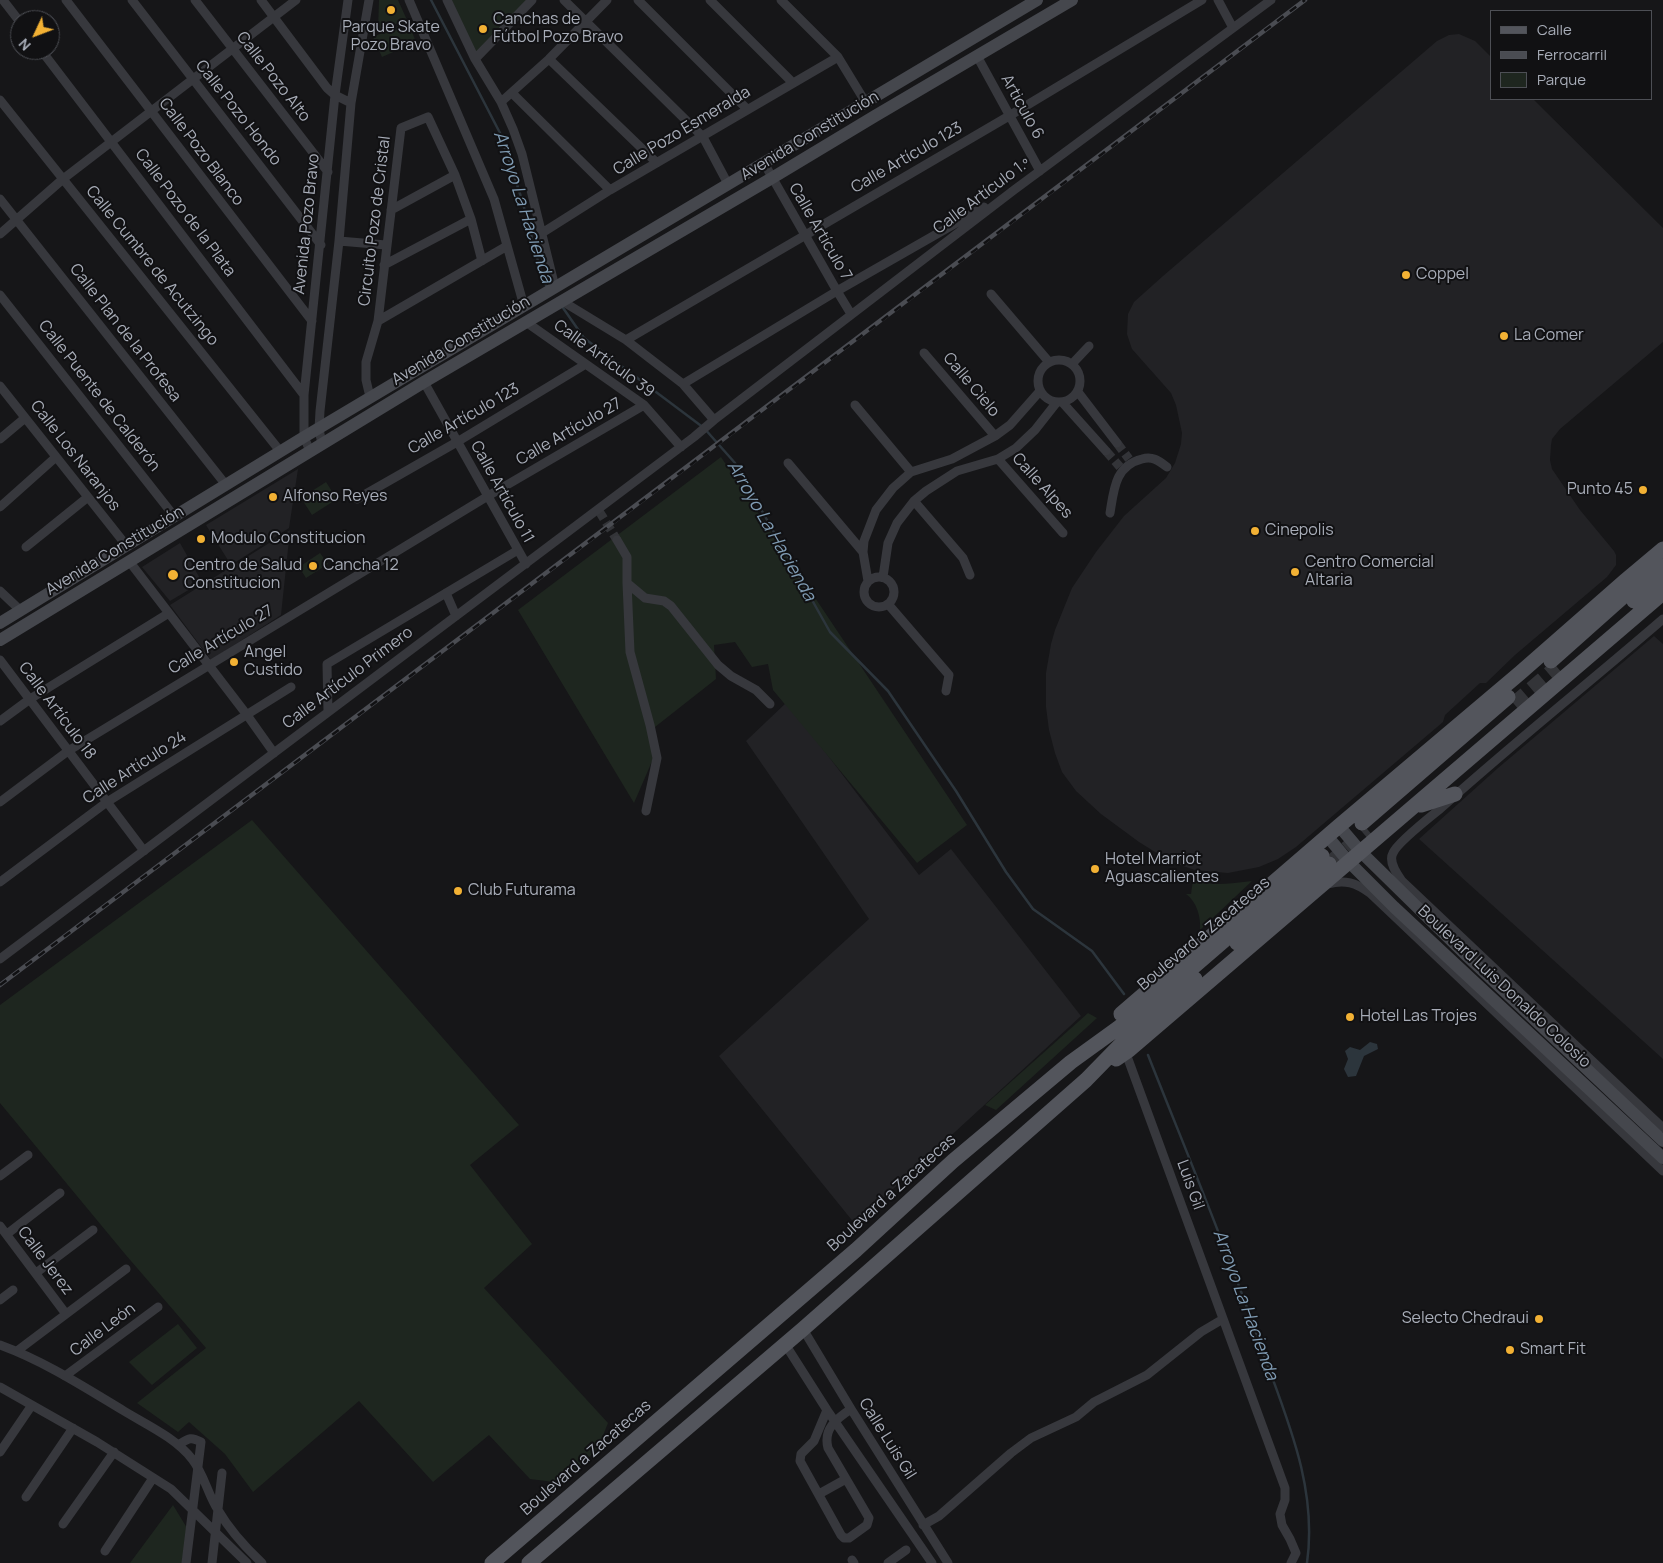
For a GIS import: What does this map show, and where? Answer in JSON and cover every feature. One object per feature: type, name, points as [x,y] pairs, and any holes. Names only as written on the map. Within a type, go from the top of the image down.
[{"type":"main road","name":"Avenida Constitución","points":[[0,623],[370,397],[1037,0]]},
{"type":"main road","name":"Avenida Constitución","points":[[0,640],[424,382],[1072,0]]},
{"type":"main road","points":[[1071,1062],[1153,985],[1663,549]]},
{"type":"main road","points":[[1663,562],[1554,664],[1663,576]]},
{"type":"main road","points":[[1124,1048],[1321,886],[1663,593]]},
{"type":"main road","points":[[1365,826],[1511,700]]},
{"type":"main road","points":[[1414,807],[1456,794]]},
{"type":"main road","name":"Boulevard Luis Donaldo Colosio","points":[[1333,831],[1394,907],[1663,1158]]},
{"type":"main road","name":"Boulevard Luis Donaldo Colosio","points":[[1355,857],[1466,955],[1663,1141]]},
{"type":"main road","name":"Boulevard a Zacatecas","points":[[492,1563],[849,1256],[953,1161],[1071,1062],[1118,1028],[1325,860],[1124,1048],[803,1329],[529,1563]]},
{"type":"main road","points":[[1394,907],[1399,921]]},
{"type":"main road","points":[[1456,932],[1466,955]]},
{"type":"main road","points":[[1469,988],[1482,989]]},
{"type":"main road","points":[[1551,1035],[1570,1040]]},
{"type":"main road","points":[[1616,1096],[1625,1113],[1638,1130],[1641,1138],[1653,1143],[1663,1151]]},
{"type":"street","points":[[3,0],[11,10]]},
{"type":"street","name":"Calle Pozo Blanco","points":[[66,0],[312,321]]},
{"type":"street","name":"Calle Pozo Hondo","points":[[132,0],[320,245]]},
{"type":"street","name":"Calle Pozo Alto","points":[[195,0],[328,172]]},
{"type":"street","points":[[261,0],[321,81],[335,95],[351,103]]},
{"type":"street","points":[[0,234],[63,179],[296,0]]},
{"type":"street","name":"Avenida Pozo Bravo","points":[[310,451],[304,437],[304,395],[335,95],[348,0]]},
{"type":"street","name":"Avenida Pozo Bravo","points":[[322,444],[319,429],[320,411],[339,241],[351,103],[369,0]]},
{"type":"street","points":[[409,0],[494,199],[526,305]]},
{"type":"street","points":[[447,0],[475,59],[501,102],[522,154],[554,288]]},
{"type":"street","points":[[475,59],[532,0]]},
{"type":"street","points":[[564,0],[702,137],[728,184]]},
{"type":"street","points":[[501,102],[549,59],[607,0]]},
{"type":"street","points":[[638,0],[747,109]]},
{"type":"street","points":[[710,0],[794,83]]},
{"type":"street","points":[[782,0],[838,57],[866,103]]},
{"type":"street","name":"Calle Artículo 123","points":[[626,340],[1009,116],[1202,0]]},
{"type":"street","points":[[1218,0],[1233,28]]},
{"type":"street","name":"Calle Artículo 1.º","points":[[711,423],[1014,190],[1271,0]]},
{"type":"street","name":"Articulo 6","points":[[977,56],[1040,171]]},
{"type":"street","name":"Calle Pozo Esmeralda","points":[[542,233],[610,190],[838,57]]},
{"type":"street","points":[[549,59],[657,163]]},
{"type":"street","name":"Calle Pozo de la Plata","points":[[49,60],[304,395]]},
{"type":"street","points":[[512,94],[610,190]]},
{"type":"street","name":"Calle Cumbre de Acutzingo","points":[[0,100],[280,452]]},
{"type":"street","name":"Circuito Pozo de Cristal","points":[[370,397],[366,380],[366,362],[378,321],[401,128],[428,117],[455,175],[471,218],[482,261]]},
{"type":"street","name":"Calle Artículo 7","points":[[764,163],[851,314]]},
{"type":"street","points":[[391,210],[455,175]]},
{"type":"street","points":[[683,384],[837,291],[1014,190]]},
{"type":"street","name":"Calle Plan de la Profesa","points":[[0,199],[226,485]]},
{"type":"street","points":[[384,265],[471,218]]},
{"type":"street","points":[[339,241],[386,244]]},
{"type":"street","name":"Circuito Pozo de Cristal","points":[[378,321],[507,246]]},
{"type":"street","points":[[992,294],[1049,362]]},
{"type":"street","name":"Calle Puente de Calderón","points":[[0,295],[174,516]]},
{"type":"street","name":"Calle Artículo 39","points":[[560,302],[626,340],[683,384],[711,423]]},
{"type":"street","name":"Calle Artículo 39","points":[[526,322],[644,405],[681,447]]},
{"type":"street","points":[[1072,364],[1090,346]]},
{"type":"street","name":"Calle Cielo","points":[[924,353],[994,436]]},
{"type":"street","points":[[1057,360],[1065,360],[1072,364],[1080,376],[1078,392],[1074,397],[1060,402],[1050,401],[1040,391],[1038,384],[1040,372],[1049,362],[1057,360]]},
{"type":"street","name":"Calle Artículo 123","points":[[357,498],[457,442],[586,364]]},
{"type":"street","name":"Calle Artículo 11","points":[[424,382],[526,564]]},
{"type":"street","name":"Calle Los Naranjos","points":[[0,386],[126,545]]},
{"type":"street","points":[[868,581],[863,552],[864,541],[876,510],[893,488],[910,472],[952,459],[994,436],[1010,425],[1040,391]]},
{"type":"street","points":[[1078,392],[1117,443]]},
{"type":"street","points":[[1060,402],[1106,451]]},
{"type":"street","points":[[883,577],[888,543],[897,523],[914,501],[957,470],[998,459],[1016,448],[1060,402]]},
{"type":"street","name":"Calle Artículo 27","points":[[0,802],[68,751],[488,496],[644,405]]},
{"type":"street","points":[[855,405],[910,472]]},
{"type":"street","points":[[0,439],[25,418]]},
{"type":"street","name":"Calle Artículo Primero","points":[[0,959],[599,510],[711,423]]},
{"type":"street","points":[[0,507],[56,457]]},
{"type":"street","points":[[1110,512],[1121,468],[1130,460],[1149,457],[1163,464]]},
{"type":"street","points":[[952,459],[957,470]]},
{"type":"street","name":"Calle Alpes","points":[[998,459],[1063,534]]},
{"type":"street","points":[[788,463],[863,552]]},
{"type":"street","points":[[26,547],[88,497]]},
{"type":"street","points":[[914,501],[963,558],[970,575]]},
{"type":"street","points":[[617,540],[627,557],[626,583],[630,652],[657,758],[646,811]]},
{"type":"street","points":[[328,712],[327,664],[518,550]]},
{"type":"street","points":[[129,562],[274,753]]},
{"type":"street","points":[[883,577],[891,582],[894,596],[888,604],[879,607],[869,604],[864,595],[865,585],[872,578],[883,577]]},
{"type":"street","points":[[626,583],[645,598],[664,602],[671,606],[718,665],[731,676],[756,690],[770,704]]},
{"type":"street","points":[[0,591],[20,610]]},
{"type":"street","points":[[446,593],[456,616]]},
{"type":"street","points":[[888,604],[949,675],[946,691]]},
{"type":"street","points":[[0,721],[30,698],[169,613]]},
{"type":"street","points":[[1456,794],[1663,619]]},
{"type":"street","name":"Calle Artículo 18","points":[[0,660],[144,851]]},
{"type":"street","name":"Calle Artículo 24","points":[[0,882],[107,802],[291,687]]},
{"type":"street","name":"Boulevard Luis Donaldo Colosio","points":[[1456,794],[1393,852],[1394,868],[1402,881],[1663,1128]]},
{"type":"street","name":"Boulevard Luis Donaldo Colosio","points":[[1321,886],[1342,880],[1359,886],[1399,921],[1663,1171]]},
{"type":"street","name":"Luis Gil","points":[[1124,1048],[1285,1488],[1285,1500],[1280,1514],[1282,1525],[1296,1553],[1292,1562]]},
{"type":"street","points":[[0,1176],[28,1155]]},
{"type":"street","points":[[6,1234],[60,1193]]},
{"type":"street","name":"Calle Jerez","points":[[0,1226],[66,1314]]},
{"type":"street","points":[[36,1273],[93,1230]]},
{"type":"street","points":[[17,1351],[126,1269]]},
{"type":"street","points":[[0,1300],[13,1290]]},
{"type":"street","name":"Calle León","points":[[65,1376],[158,1307]]},
{"type":"street","points":[[923,1525],[939,1516],[1010,1453],[1031,1438],[1076,1417],[1094,1402],[1147,1375],[1202,1332],[1223,1319]]},
{"type":"street","name":"Calle Luis Gil","points":[[803,1329],[948,1563]]},
{"type":"street","name":"Calle Luis Gil","points":[[785,1344],[827,1410],[932,1563]]},
{"type":"street","points":[[0,1345],[17,1351],[65,1376],[178,1445],[194,1461],[218,1511],[243,1543],[262,1563]]},
{"type":"street","points":[[0,1387],[114,1452],[171,1489],[247,1563]]},
{"type":"street","points":[[0,1452],[32,1405]]},
{"type":"street","points":[[827,1410],[814,1441],[801,1454],[800,1461],[841,1534],[844,1538],[849,1538],[867,1525],[869,1518],[828,1448],[826,1439],[834,1420],[851,1409]]},
{"type":"street","points":[[26,1497],[72,1428]]},
{"type":"street","points":[[178,1445],[190,1438],[201,1442],[186,1563]]},
{"type":"street","points":[[63,1524],[114,1452]]},
{"type":"street","points":[[212,1563],[222,1473]]},
{"type":"street","points":[[105,1551],[153,1478]]},
{"type":"street","points":[[819,1494],[846,1479]]},
{"type":"street","points":[[888,1563],[906,1550]]},
{"type":"shaded area","name":"Centro Comercial Altaria","points":[[1459,34],[1475,41],[1490,56],[1490,100],[1534,100],[1663,228],[1663,342],[1560,429],[1552,439],[1551,445],[1550,460],[1552,469],[1580,510],[1614,551],[1616,565],[1607,577],[1515,655],[1486,683],[1480,683],[1445,715],[1443,722],[1296,847],[1278,859],[1259,867],[1228,873],[1195,870],[1168,860],[1139,842],[1101,814],[1076,791],[1062,772],[1055,753],[1046,707],[1046,673],[1051,644],[1072,588],[1096,552],[1124,516],[1166,478],[1175,463],[1181,444],[1182,433],[1176,405],[1171,393],[1132,349],[1127,334],[1128,314],[1134,302],[1163,276],[1437,41],[1449,35]]},
{"type":"shaded area","name":"Alfonso Reyes","points":[[298,469],[289,528],[231,565],[206,525]]},
{"type":"shaded area","points":[[290,530],[281,615],[211,660],[170,605]]},
{"type":"shaded area","name":"Centro de Salud Constitucion","points":[[180,543],[202,582],[170,601],[142,567]]},
{"type":"shaded area","points":[[1654,636],[1663,644],[1663,1059],[1419,839],[1498,768]]},
{"type":"shaded area","points":[[787,702],[919,875],[951,849],[1081,1016],[855,1224],[719,1056],[869,919],[746,741]]},
{"type":"shaded area","points":[[1370,1042],[1377,1044],[1378,1049],[1364,1056],[1356,1076],[1348,1077],[1344,1069],[1348,1059],[1345,1051],[1350,1047],[1360,1050]]},
{"type":"green space","name":"Parque Skate Pozo Bravo","points":[[379,0],[398,0],[407,20],[378,30]]},
{"type":"green space","name":"Canchas de Fútbol Pozo Bravo","points":[[448,0],[531,0],[476,58]]},
{"type":"green space","points":[[408,22],[416,42],[382,57],[373,37]]},
{"type":"green space","points":[[721,457],[967,825],[917,863],[773,690],[768,664],[752,667],[735,642],[714,645],[716,679],[655,727],[653,759],[634,803],[518,610]]},
{"type":"green space","points":[[326,482],[337,499],[312,515],[301,498]]},
{"type":"green space","name":"Cancha 12","points":[[320,553],[328,564],[306,578],[299,567]]},
{"type":"green space","points":[[252,820],[519,1125],[470,1165],[532,1244],[484,1288],[608,1423],[598,1448],[578,1468],[554,1482],[530,1479],[489,1435],[433,1482],[359,1401],[253,1492],[225,1454],[189,1422],[178,1432],[137,1403],[206,1348],[125,1254],[0,1103],[0,1005]]},
{"type":"green space","points":[[1193,880],[1214,884],[1252,881],[1200,930],[1198,910],[1186,894],[1191,894]]},
{"type":"green space","points":[[1088,1013],[1097,1018],[996,1110],[985,1105]]},
{"type":"green space","points":[[178,1324],[197,1348],[152,1385],[129,1362]]},
{"type":"green space","points":[[173,1505],[187,1528],[182,1563],[130,1563]]},
{"type":"waterway","name":"Arroyo La Hacienda","points":[[431,0],[500,133],[522,200],[543,280],[547,287]]},
{"type":"waterway","name":"Arroyo La Hacienda","points":[[561,305],[584,338],[704,428],[735,463],[830,632],[888,691],[956,791],[1006,872],[1033,909],[1092,951],[1124,994]]},
{"type":"waterway","name":"Arroyo La Hacienda","points":[[1148,1055],[1234,1271],[1289,1424],[1304,1478],[1308,1506],[1307,1563]]},
{"type":"tunnel","points":[[1117,443],[1129,459]]},
{"type":"tunnel","points":[[1106,451],[1120,467]]},
{"type":"tunnel","points":[[599,511],[617,540]]},
{"type":"tunnel","points":[[1514,704],[1557,667]]},
{"type":"tunnel","points":[[1329,864],[1368,830]]},
{"type":"railway","points":[[0,985],[1305,0]]},
{"type":"place","name":"Parque Skate Pozo Bravo","points":[[391,10]]},
{"type":"place","name":"Canchas de Fútbol Pozo Bravo","points":[[483,29]]},
{"type":"place","name":"Coppel","points":[[1406,275]]},
{"type":"place","name":"La Comer","points":[[1504,336]]},
{"type":"place","name":"Punto 45","points":[[1643,490]]},
{"type":"place","name":"Alfonso Reyes","points":[[273,497]]},
{"type":"place","name":"Cinepolis","points":[[1255,531]]},
{"type":"place","name":"Modulo Constitucion","points":[[201,539]]},
{"type":"place","name":"Cancha 12","points":[[313,566]]},
{"type":"place","name":"Centro Comercial Altaria","points":[[1295,572]]},
{"type":"place","name":"Centro de Salud Constitucion","points":[[173,575]]},
{"type":"place","name":"Angel Custido","points":[[234,662]]},
{"type":"place","name":"Hotel Marriot Aguascalientes","points":[[1095,869]]},
{"type":"place","name":"Club Futurama","points":[[458,891]]},
{"type":"place","name":"Hotel Las Trojes","points":[[1350,1017]]},
{"type":"place","name":"Selecto Chedraui","points":[[1539,1319]]},
{"type":"place","name":"Smart Fit","points":[[1510,1350]]}]
